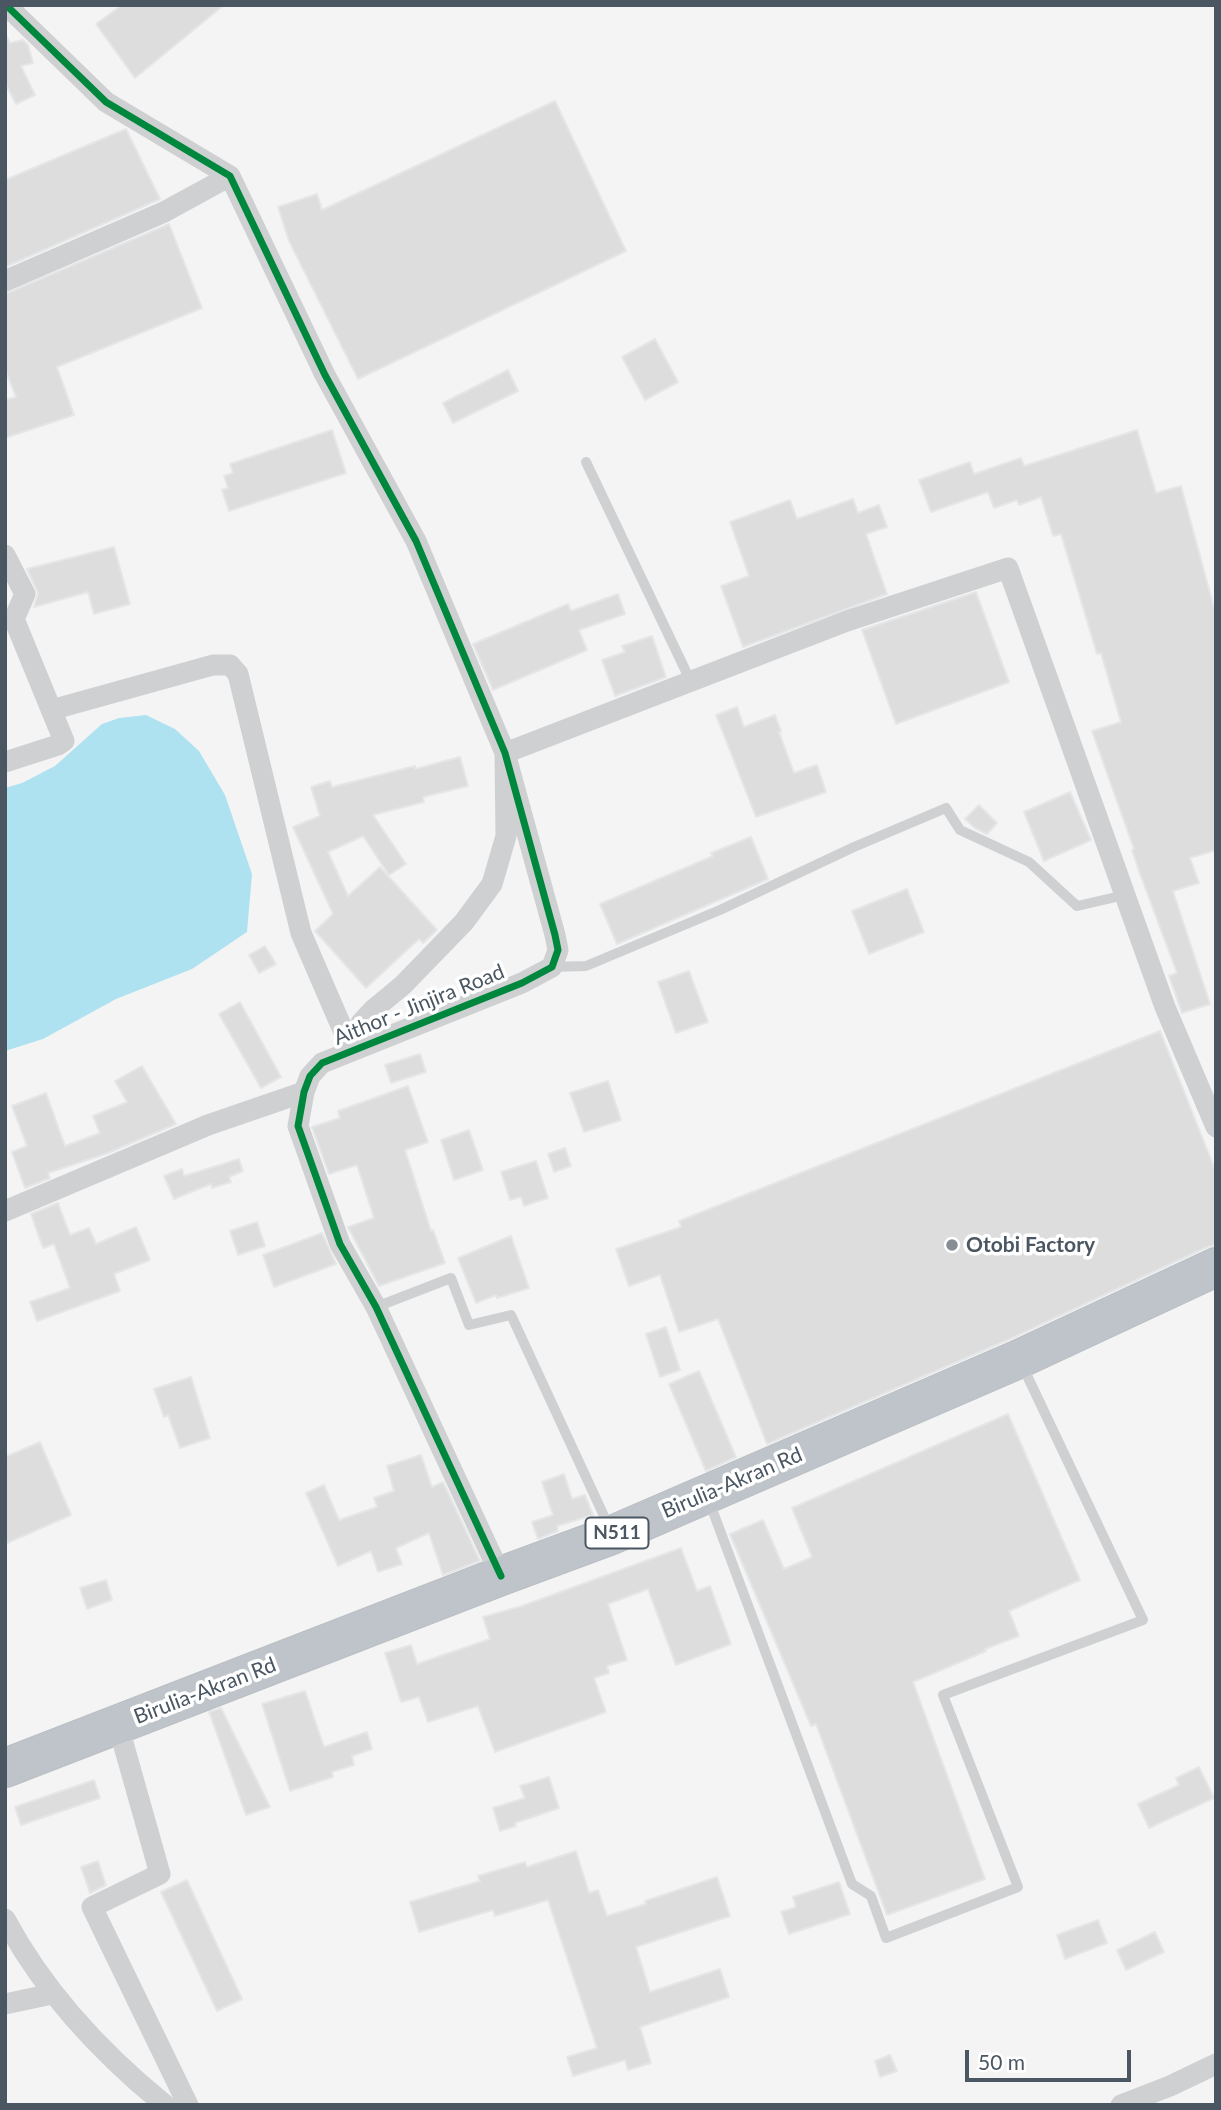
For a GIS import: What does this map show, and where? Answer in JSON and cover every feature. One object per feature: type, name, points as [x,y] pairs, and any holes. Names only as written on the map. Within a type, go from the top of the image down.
[{"type":"highway","name":"Birulia-Akran Rd","points":[[5,1768],[612,1535],[1019,1359],[1216,1267]]},
{"type":"street","points":[[6,5],[106,102],[230,176],[325,375],[416,541],[505,753],[555,935],[558,950],[552,967]]},
{"type":"street","points":[[5,281],[164,212],[230,176]]},
{"type":"street","points":[[5,555],[25,594],[14,619],[64,741],[5,762]]},
{"type":"street","points":[[505,753],[847,621],[1007,568],[1166,1007],[1216,1127]]},
{"type":"street","points":[[51,710],[212,665],[230,665],[238,674],[301,933],[352,1051]]},
{"type":"street","points":[[352,1051],[361,1023],[464,922],[492,884],[506,836],[505,753]]},
{"type":"street","name":"Aithor - Jinjira Road","points":[[500,1576],[376,1307],[340,1244],[299,1126],[304,1092],[310,1076],[322,1063],[522,983],[552,967]]},
{"type":"street","points":[[5,1211],[208,1125],[304,1092]]},
{"type":"street","points":[[118,1725],[160,1874],[92,1907],[188,2105]]},
{"type":"street","points":[[5,1919],[52,1994],[92,2038],[165,2105]]},
{"type":"street","points":[[5,2004],[52,1994]]},
{"type":"street","points":[[1121,2105],[1216,2064]]},
{"type":"lane","points":[[586,462],[691,682]]},
{"type":"lane","points":[[552,967],[586,966],[720,910],[854,847],[946,808],[960,830],[1029,862],[1077,906],[1125,895]]},
{"type":"lane","points":[[376,1307],[451,1278],[469,1325],[511,1315],[612,1535]]},
{"type":"lane","points":[[707,1495],[852,1884],[871,1896],[886,1938],[1018,1887],[943,1695],[1143,1620],[1019,1359]]},
{"type":"water","points":[[146,715],[175,729],[199,751],[225,795],[252,874],[247,932],[192,969],[116,999],[43,1039],[5,1051],[5,788],[22,783],[55,766],[102,724],[119,718]]},
{"type":"building","points":[[122,5],[224,5],[135,78],[96,24]]},
{"type":"building","points":[[5,33],[10,43],[23,40],[28,45],[33,63],[21,66],[35,95],[16,104],[5,83]]},
{"type":"building","points":[[555,101],[626,251],[358,379],[289,241],[278,207],[317,194],[322,210]]},
{"type":"building","points":[[126,129],[160,199],[5,267],[5,180]]},
{"type":"building","points":[[169,224],[202,308],[57,367],[74,415],[5,438],[5,400],[16,397],[5,369],[5,294]]},
{"type":"building","points":[[655,339],[678,382],[645,400],[622,357]]},
{"type":"building","points":[[508,370],[518,391],[453,423],[443,403]]},
{"type":"building","points":[[332,430],[346,473],[229,511],[222,490],[228,488],[224,476],[233,473],[230,464]]},
{"type":"building","points":[[1137,430],[1156,493],[1181,486],[1216,615],[1216,850],[1190,858],[1199,883],[1173,891],[1210,1004],[1182,1013],[1169,976],[1177,973],[1092,731],[1121,722],[1101,653],[1097,654],[1061,534],[1053,536],[1041,497],[1019,505],[1017,500],[994,508],[988,492],[931,512],[919,480],[970,462],[974,474],[1021,458],[1024,466]]},
{"type":"building","points":[[853,499],[858,513],[879,505],[887,527],[866,534],[887,594],[743,647],[721,586],[749,576],[730,522],[790,500],[797,519]]},
{"type":"building","points":[[114,547],[130,604],[94,614],[88,592],[34,607],[38,593],[27,569]]},
{"type":"building","points":[[976,592],[1009,682],[896,724],[862,630]]},
{"type":"building","points":[[618,594],[625,614],[579,630],[587,650],[493,690],[473,644],[568,604],[571,611]]},
{"type":"building","points":[[652,636],[666,677],[615,696],[602,660],[625,652],[622,646]]},
{"type":"building","points":[[737,707],[744,727],[775,715],[794,773],[817,765],[826,792],[756,817],[716,715]]},
{"type":"building","points":[[460,757],[468,786],[423,797],[424,802],[373,815],[406,864],[389,875],[363,836],[328,852],[348,896],[380,867],[437,930],[423,943],[419,939],[366,988],[315,931],[333,914],[293,827],[320,816],[311,787],[330,781],[332,787]]},
{"type":"building","points":[[1070,792],[1091,840],[1044,861],[1024,812]]},
{"type":"building","points":[[979,805],[997,823],[987,834],[965,819]]},
{"type":"building","points":[[751,837],[768,879],[617,944],[600,904]]},
{"type":"building","points":[[907,889],[924,932],[869,954],[852,911]]},
{"type":"building","points":[[265,946],[276,964],[259,973],[249,955]]},
{"type":"building","points":[[689,971],[708,1022],[676,1033],[658,982]]},
{"type":"building","points":[[240,1002],[281,1077],[261,1088],[219,1014]]},
{"type":"building","name":"Otobi Factory","points":[[1160,1031],[1216,1172],[1216,1245],[1010,1339],[767,1444],[718,1319],[679,1332],[660,1275],[629,1286],[616,1249],[681,1227],[679,1221]]},
{"type":"building","points":[[420,1054],[426,1072],[391,1083],[385,1065]]},
{"type":"building","points":[[142,1066],[176,1124],[108,1153],[48,1173],[50,1178],[25,1188],[12,1152],[27,1146],[12,1106],[46,1093],[65,1146],[100,1133],[93,1116],[127,1102],[115,1081]]},
{"type":"building","points":[[608,1081],[621,1120],[584,1132],[570,1093]]},
{"type":"building","points":[[408,1086],[428,1142],[405,1150],[431,1231],[433,1230],[445,1263],[379,1286],[348,1227],[374,1218],[357,1165],[329,1174],[312,1127],[340,1118],[338,1111]]},
{"type":"building","points":[[469,1130],[483,1170],[454,1180],[441,1140]]},
{"type":"building","points":[[565,1148],[571,1166],[554,1172],[548,1154]]},
{"type":"building","points":[[239,1159],[243,1171],[229,1177],[231,1182],[212,1188],[211,1184],[174,1199],[164,1176],[182,1169],[184,1176]]},
{"type":"building","points":[[536,1161],[548,1198],[524,1206],[521,1197],[510,1200],[501,1172]]},
{"type":"building","points":[[58,1203],[70,1235],[89,1228],[96,1244],[136,1227],[150,1260],[114,1274],[120,1291],[37,1321],[30,1302],[70,1288],[54,1244],[43,1248],[31,1214]]},
{"type":"building","points":[[257,1222],[265,1246],[238,1255],[230,1231]]},
{"type":"building","points":[[322,1233],[336,1264],[274,1287],[263,1255]]},
{"type":"building","points":[[511,1236],[529,1288],[497,1298],[496,1295],[476,1303],[458,1258]]},
{"type":"building","points":[[666,1327],[680,1370],[660,1377],[646,1334]]},
{"type":"building","points":[[699,1371],[736,1457],[706,1471],[669,1384]]},
{"type":"building","points":[[191,1377],[210,1438],[180,1448],[168,1415],[164,1417],[154,1389]]},
{"type":"building","points":[[1008,1414],[1080,1580],[1009,1611],[1019,1636],[913,1682],[985,1879],[887,1915],[816,1724],[811,1726],[730,1534],[763,1520],[784,1569],[812,1557],[792,1508]]},
{"type":"building","points":[[40,1442],[71,1515],[5,1544],[5,1457]]},
{"type":"building","points":[[421,1455],[432,1487],[443,1482],[480,1561],[443,1575],[429,1533],[396,1548],[402,1564],[378,1572],[371,1551],[338,1566],[306,1493],[324,1485],[339,1520],[377,1507],[374,1498],[394,1491],[387,1466]]},
{"type":"building","points":[[564,1474],[572,1499],[585,1495],[593,1515],[557,1526],[558,1531],[538,1539],[532,1522],[553,1515],[542,1482]]},
{"type":"building","points":[[681,1548],[697,1591],[710,1586],[731,1644],[676,1665],[648,1589],[608,1604],[627,1660],[607,1666],[609,1673],[594,1678],[606,1712],[495,1752],[478,1706],[428,1722],[419,1697],[401,1702],[385,1653],[411,1645],[417,1664],[490,1639],[483,1617],[522,1606]]},
{"type":"building","points":[[106,1580],[112,1600],[87,1609],[80,1588]]},
{"type":"building","points":[[305,1691],[324,1747],[367,1732],[372,1749],[352,1756],[354,1765],[332,1772],[333,1777],[290,1791],[262,1704]]},
{"type":"building","points":[[221,1708],[270,1807],[246,1815],[209,1712]]},
{"type":"building","points":[[1199,1767],[1214,1798],[1149,1828],[1138,1804],[1179,1785],[1176,1778]]},
{"type":"building","points":[[549,1777],[559,1808],[500,1831],[493,1808],[525,1798],[520,1786]]},
{"type":"building","points":[[94,1780],[100,1798],[21,1825],[15,1807]]},
{"type":"building","points":[[576,1851],[589,1893],[598,1890],[607,1916],[717,1877],[730,1916],[636,1947],[650,1992],[720,1969],[729,1997],[640,2027],[651,2063],[628,2070],[625,2060],[573,2076],[567,2057],[597,2048],[548,1900],[495,1916],[493,1910],[419,1932],[410,1902],[480,1881],[478,1876],[525,1862],[527,1867]]},
{"type":"building","points":[[98,1861],[106,1885],[90,1893],[81,1867]]},
{"type":"building","points":[[187,1880],[242,1999],[217,2011],[161,1892]]},
{"type":"building","points":[[839,1882],[850,1914],[789,1934],[781,1912],[796,1907],[793,1897]]},
{"type":"building","points":[[1098,1920],[1107,1943],[1065,1959],[1057,1935]]},
{"type":"building","points":[[1155,1932],[1164,1952],[1126,1970],[1117,1950]]},
{"type":"building","points":[[890,2055],[897,2071],[880,2077],[875,2061]]},
{"type":"cycle path","points":[[6,5],[106,102],[230,176],[325,375],[416,541],[505,753],[555,935],[558,950],[552,967],[522,983],[322,1063],[310,1076],[304,1092],[298,1126],[340,1244],[376,1307],[501,1576]]},
{"type":"place","name":"Otobi Factory","points":[[952,1245]]}]
